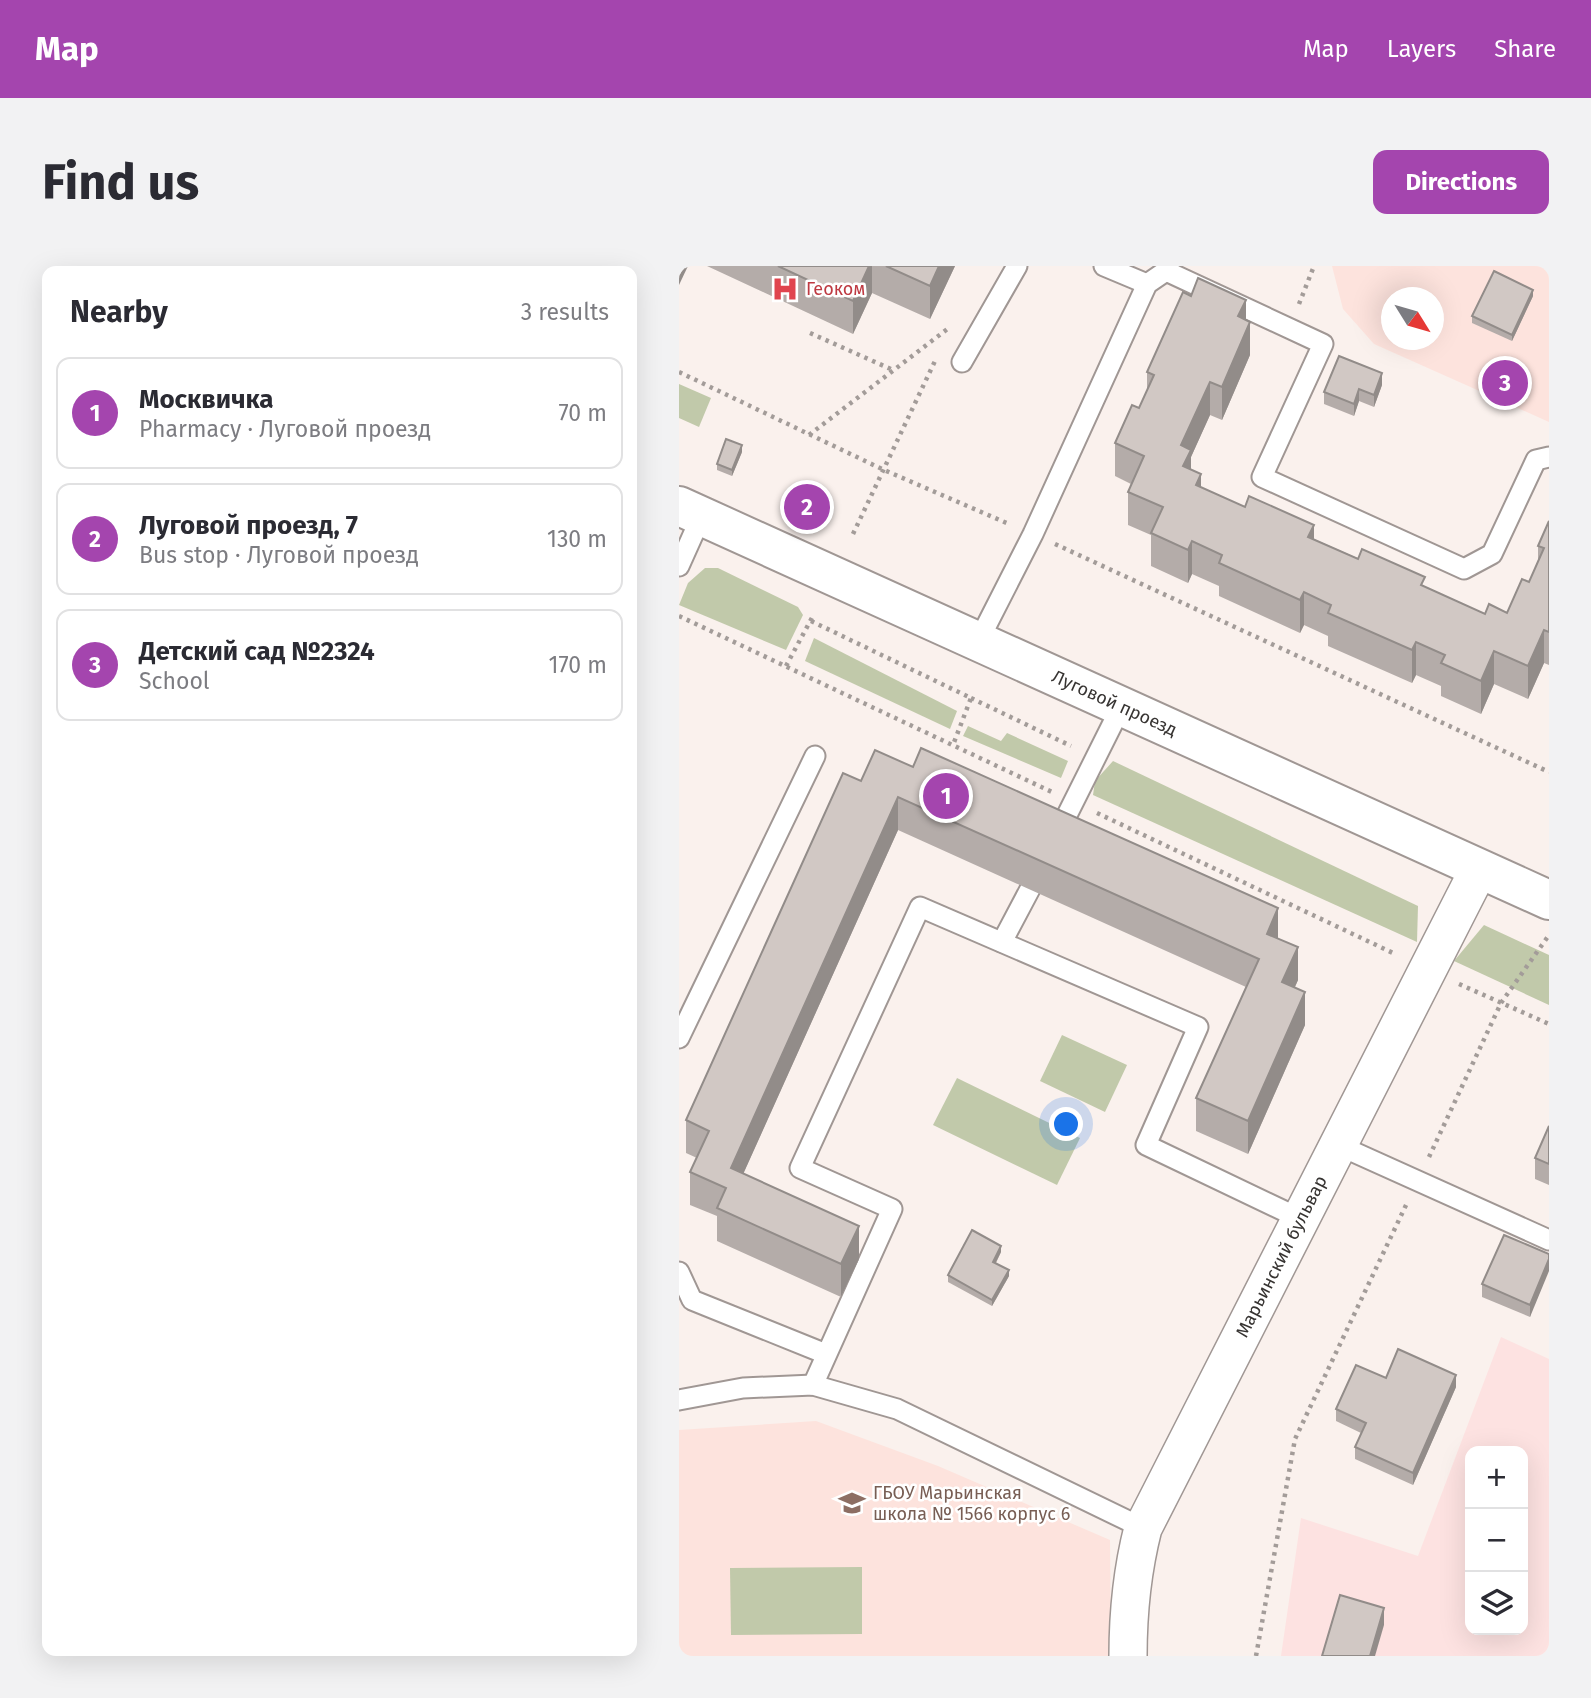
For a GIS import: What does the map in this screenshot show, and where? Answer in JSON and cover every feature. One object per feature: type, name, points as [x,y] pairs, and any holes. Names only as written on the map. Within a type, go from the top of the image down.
[{"type":"street","name":"Луговой проезд","points":[[690,512],[1479,869],[1548,905]]},
{"type":"street","name":"Марьинский бульвар","points":[[1128,1656],[1129,1601],[1143,1528],[1479,869]]},
{"type":"lane","points":[[963,362],[1017,266]]},
{"type":"lane","points":[[1104,266],[1147,284]]},
{"type":"lane","points":[[978,642],[1033,534],[1147,284],[1168,269],[1323,344],[1262,477],[1464,569],[1492,554],[1536,460],[1549,457]]},
{"type":"lane","points":[[679,566],[690,512]]},
{"type":"lane","points":[[1055,840],[1121,707]]},
{"type":"lane","points":[[679,1038],[814,756]]},
{"type":"lane","points":[[1002,942],[1030,889]]},
{"type":"lane","points":[[813,1385],[892,1209],[800,1168],[920,907],[1198,1027],[1146,1145],[1301,1219]]},
{"type":"lane","points":[[1338,1145],[1549,1240]]},
{"type":"lane","points":[[679,1272],[692,1300],[826,1354]]},
{"type":"lane","points":[[679,1400],[743,1388],[813,1385],[897,1409],[1143,1528]]},
{"type":"path","points":[[1288,329],[1314,266]]},
{"type":"path","points":[[809,435],[950,327],[945,339]]},
{"type":"path","points":[[810,332],[893,370]]},
{"type":"path","points":[[853,534],[939,351]]},
{"type":"path","points":[[679,372],[884,470],[1033,534],[1549,772]]},
{"type":"path","points":[[786,666],[814,614]]},
{"type":"path","points":[[679,615],[1393,953]]},
{"type":"path","points":[[811,621],[1081,751]]},
{"type":"path","points":[[953,745],[971,698]]},
{"type":"path","points":[[1256,1656],[1295,1439],[1548,905]]},
{"type":"path","points":[[1454,981],[1549,1024]]},
{"type":"shaded area","points":[[1332,266],[1549,266],[1549,422],[1387,350],[1444,350],[1444,287],[1381,287],[1381,347],[1374,344],[1343,309]]},
{"type":"shaded area","points":[[1501,1337],[1549,1359],[1549,1656],[1281,1656],[1301,1518],[1418,1556]]},
{"type":"shaded area","name":"ГБОУ Марьинская школа № 1566 корпус 6","points":[[816,1421],[938,1466],[1110,1540],[1111,1656],[679,1656],[679,1430]]},
{"type":"green space","points":[[679,384],[711,398],[699,427],[679,418]]},
{"type":"green space","points":[[705,568],[718,568],[798,607],[803,615],[786,650],[679,605],[688,583]]},
{"type":"green space","points":[[814,638],[957,711],[950,729],[805,661]]},
{"type":"green space","points":[[968,726],[1001,741],[1007,733],[1068,761],[1061,778],[963,736]]},
{"type":"green space","points":[[1113,761],[1418,906],[1417,942],[1093,795],[1095,781]]},
{"type":"green space","points":[[1484,925],[1549,955],[1549,1005],[1454,961]]},
{"type":"green space","points":[[1062,1035],[1127,1065],[1105,1112],[1040,1081]]},
{"type":"green space","points":[[957,1078],[1080,1138],[1057,1185],[933,1125]]},
{"type":"green space","points":[[862,1567],[862,1634],[731,1635],[730,1568]]},
{"type":"building","points":[[679,266],[685,266],[679,279]]},
{"type":"building","points":[[778,266],[869,266],[853,301]]},
{"type":"building","points":[[886,266],[939,266],[930,286]]},
{"type":"building","points":[[1494,271],[1533,290],[1512,335],[1472,316]]},
{"type":"building","points":[[1198,278],[1246,300],[1238,316],[1250,322],[1222,387],[1210,382],[1181,445],[1191,450],[1183,466],[1201,474],[1196,485],[1245,507],[1249,496],[1314,525],[1308,537],[1358,559],[1362,549],[1425,577],[1421,585],[1485,614],[1489,604],[1507,613],[1522,579],[1529,582],[1544,548],[1538,546],[1549,521],[1549,632],[1544,630],[1528,666],[1494,651],[1481,681],[1441,663],[1445,655],[1416,642],[1412,650],[1328,613],[1331,605],[1304,592],[1300,600],[1219,563],[1222,555],[1192,541],[1188,550],[1151,533],[1163,507],[1128,492],[1144,456],[1115,443],[1132,405],[1139,408],[1154,375],[1147,372],[1183,292],[1191,296]]},
{"type":"building","points":[[1339,356],[1382,373],[1374,395],[1359,389],[1354,404],[1324,392]]},
{"type":"building","points":[[726,439],[742,445],[732,470],[717,464]]},
{"type":"building","points":[[921,748],[1278,908],[1267,934],[1298,947],[1282,982],[1305,992],[1248,1121],[1196,1098],[1259,959],[898,797],[731,1168],[859,1226],[841,1264],[717,1208],[726,1188],[690,1172],[709,1131],[686,1120],[843,773],[861,781],[875,750],[913,767]]},
{"type":"building","points":[[1549,1126],[1549,1164],[1535,1158]]},
{"type":"building","points":[[972,1230],[1001,1246],[993,1262],[1009,1270],[992,1300],[948,1275]]},
{"type":"building","points":[[1504,1235],[1549,1254],[1530,1305],[1482,1284]]},
{"type":"building","points":[[1398,1349],[1456,1375],[1413,1473],[1355,1447],[1366,1423],[1336,1409],[1356,1365],[1386,1378]]},
{"type":"building","points":[[1340,1595],[1384,1608],[1370,1656],[1322,1656]]},
{"type":"place","name":"Геоком","points":[[785,289]]},
{"type":"place","name":"Детский сад №2324","points":[[1505,383]]},
{"type":"place","name":"Луговой проезд, 7","points":[[807,507]]},
{"type":"place","name":"Москвичка","points":[[946,796]]},
{"type":"place","name":"ГБОУ Марьинская школа № 1566 корпус 6","points":[[852,1503]]}]
